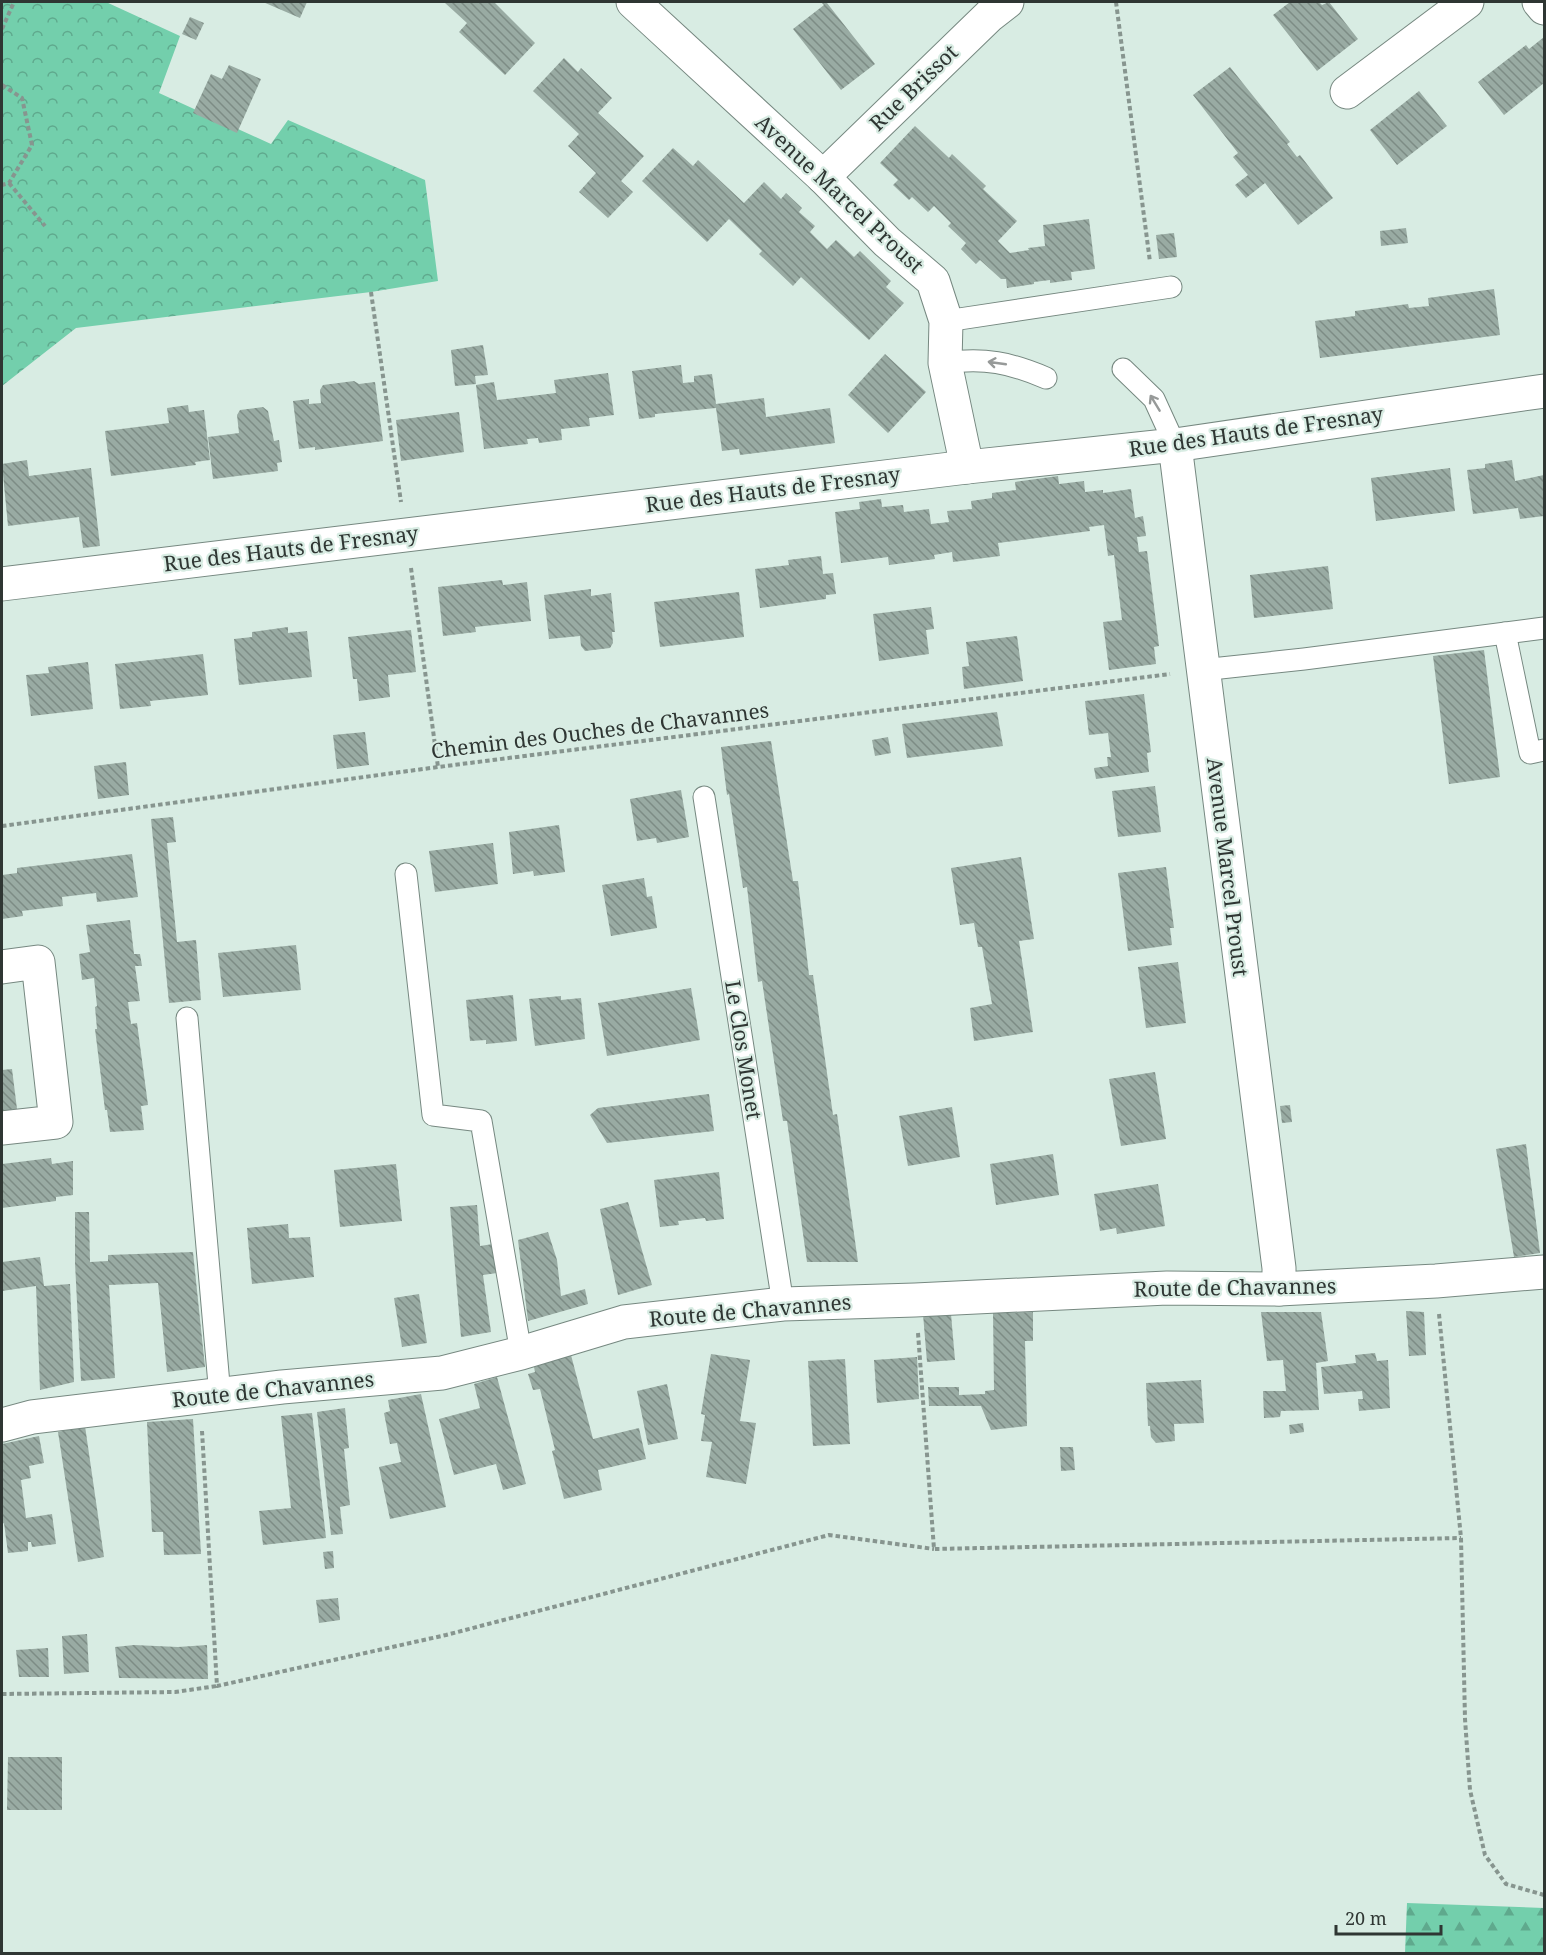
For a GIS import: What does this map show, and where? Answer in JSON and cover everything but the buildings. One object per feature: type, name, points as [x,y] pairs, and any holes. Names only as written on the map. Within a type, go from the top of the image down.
[{"type":"street","name":"Avenue Marcel Proust","points":[[633,2],[823,177],[887,242],[933,281],[946,321],[945,363],[967,467]]},
{"type":"street","name":"Rue Brissot","points":[[823,177],[988,16],[1007,2]]},
{"type":"street","points":[[1347,92],[1467,2]]},
{"type":"street","points":[[1539,2],[1545,8]]},
{"type":"street","name":"Rue des Hauts de Fresnay","points":[[2,584],[967,467],[1175,445],[1545,391]]},
{"type":"street","name":"Avenue Marcel Proust","points":[[1175,445],[1279,1268],[1279,1288]]},
{"type":"street","points":[[2,967],[38,962],[56,1122],[2,1128]]},
{"type":"street","name":"Route de Chavannes","points":[[2,1425],[32,1418],[282,1387],[442,1373],[521,1353],[624,1322],[783,1304],[1167,1288],[1279,1288],[1436,1281],[1545,1272]]},
{"type":"lane","points":[[946,321],[1162,288]]},
{"type":"lane","points":[[945,363],[969,359],[1018,366],[1046,378]]},
{"type":"lane","points":[[1124,369],[1154,399],[1175,445]]},
{"type":"lane","points":[[1202,670],[1545,628]]},
{"type":"lane","points":[[1505,633],[1530,753],[1545,750]]},
{"type":"lane","name":"Le Clos Monet","points":[[704,797],[783,1304]]},
{"type":"lane","points":[[406,874],[433,1116],[481,1121],[521,1353]]},
{"type":"lane","points":[[187,1018],[210,1397]]},
{"type":"path","points":[[2,29],[14,2]]},
{"type":"path","points":[[1116,2],[1162,288]]},
{"type":"path","points":[[2,85],[22,98],[32,145],[9,183],[2,185]]},
{"type":"path","points":[[9,183],[45,226]]},
{"type":"path","points":[[371,292],[438,767]]},
{"type":"path","name":"Chemin des Ouches de Chavannes","points":[[2,826],[438,767],[1202,670]]},
{"type":"path","points":[[1436,1281],[1461,1538],[1465,1719],[1470,1790],[1485,1855],[1506,1884],[1545,1895]]},
{"type":"path","points":[[915,1300],[934,1549]]},
{"type":"path","points":[[210,1397],[217,1686]]},
{"type":"path","points":[[2,1694],[175,1692],[217,1686],[446,1635],[829,1535],[934,1549],[1461,1538]]},
{"type":"green space","points":[[2,2],[106,2],[180,36],[159,93],[271,144],[288,120],[425,180],[438,281],[371,292],[76,328],[2,386]]},
{"type":"green space","points":[[1407,1903],[1544,1908],[1544,1953],[1405,1953]]}]
